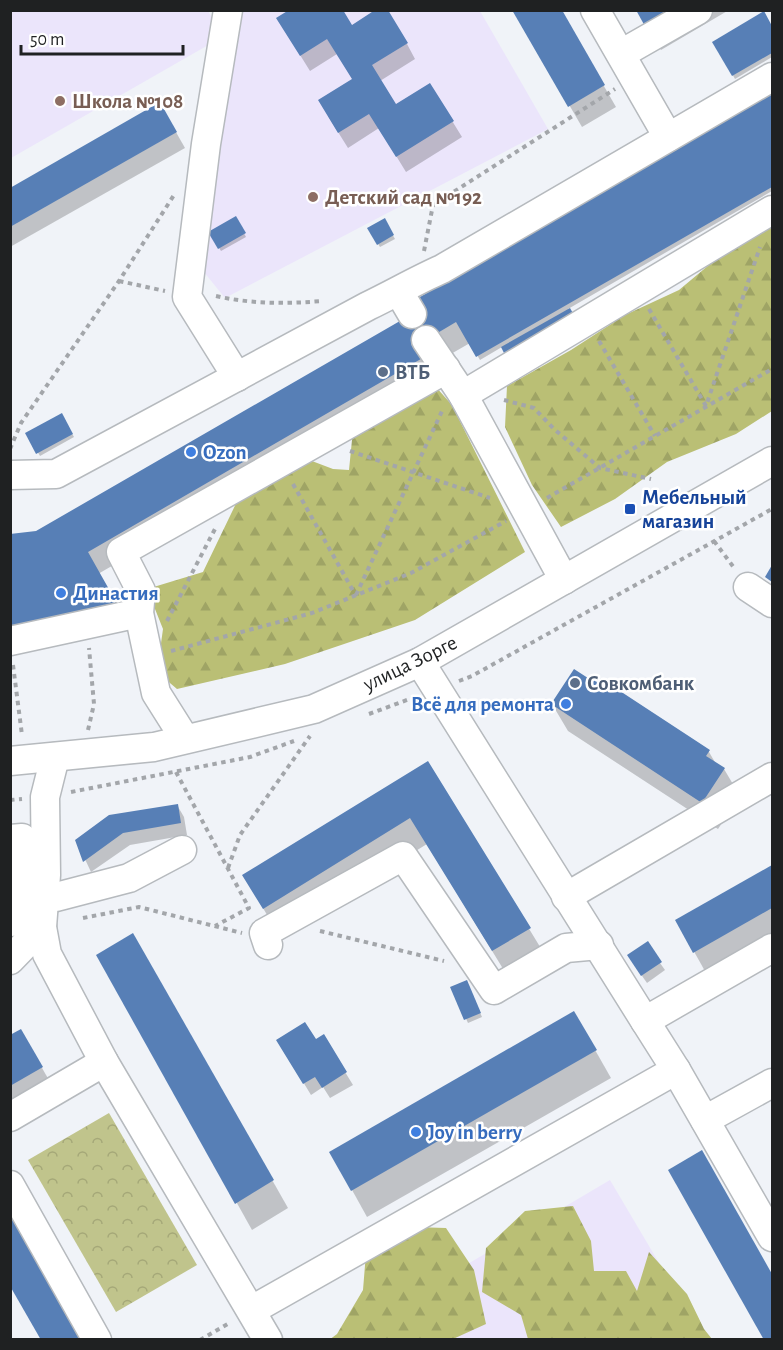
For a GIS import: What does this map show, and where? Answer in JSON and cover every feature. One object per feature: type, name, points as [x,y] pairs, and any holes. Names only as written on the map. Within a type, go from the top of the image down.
[{"type":"street","points":[[228,10],[206,144],[187,297],[237,377]]},
{"type":"street","points":[[595,10],[668,137]]},
{"type":"street","points":[[627,66],[698,10]]},
{"type":"street","points":[[10,475],[56,474],[368,306],[410,295],[442,269],[772,77]]},
{"type":"street","points":[[185,739],[147,695],[141,658],[141,591],[120,552],[319,441],[587,321],[772,211]]},
{"type":"street","points":[[426,340],[455,382],[564,580]]},
{"type":"street","name":"улица Зорге","points":[[18,761],[154,747],[314,709],[420,662],[772,461]]},
{"type":"street","points":[[748,587],[772,603]]},
{"type":"street","points":[[11,651],[86,625],[140,613]]},
{"type":"street","points":[[420,662],[676,1070],[772,1237]]},
{"type":"street","points":[[10,922],[20,921],[31,881],[45,796],[66,756]]},
{"type":"street","points":[[566,897],[772,777]]},
{"type":"street","points":[[10,839],[22,838],[47,954],[104,1062],[268,1340]]},
{"type":"street","points":[[31,881],[56,897],[129,878],[182,850]]},
{"type":"street","points":[[262,938],[298,914],[403,856],[494,990],[566,948],[599,945]]},
{"type":"street","points":[[10,960],[42,927]]},
{"type":"street","points":[[645,1021],[772,948]]},
{"type":"street","points":[[10,1117],[104,1062]]},
{"type":"street","points":[[252,1310],[676,1070]]},
{"type":"street","points":[[705,1120],[772,1083]]},
{"type":"street","points":[[10,1185],[97,1340]]},
{"type":"path","points":[[410,295],[433,205],[627,66]]},
{"type":"path","points":[[10,449],[21,423],[119,280],[175,193]]},
{"type":"path","points":[[706,406],[772,211]]},
{"type":"path","points":[[119,280],[187,297],[206,294],[242,302],[322,301],[368,306]]},
{"type":"path","points":[[638,291],[706,406]]},
{"type":"path","points":[[587,321],[655,436]]},
{"type":"path","points":[[141,658],[312,614],[411,573],[772,369]]},
{"type":"path","points":[[356,596],[455,382],[534,408],[600,468],[651,479]]},
{"type":"path","points":[[319,441],[525,510]]},
{"type":"path","points":[[280,462],[356,596]]},
{"type":"path","points":[[141,658],[217,526]]},
{"type":"path","points":[[714,541],[748,587]]},
{"type":"path","points":[[66,756],[85,743],[94,704],[92,666],[86,625]]},
{"type":"path","points":[[11,651],[18,761]]},
{"type":"path","points":[[228,868],[240,835],[311,735]]},
{"type":"path","points":[[176,772],[249,908],[215,926]]},
{"type":"path","points":[[79,919],[139,907],[262,938]]},
{"type":"path","points":[[298,914],[318,930],[433,957],[485,977]]},
{"type":"path","points":[[200,1340],[252,1310]]},
{"type":"shaded area","name":"Школа №108","points":[[11,11],[208,11],[217,26],[210,44],[11,158]]},
{"type":"shaded area","name":"Детский сад №192","points":[[239,11],[480,11],[548,129],[225,298],[199,266]]},
{"type":"shaded area","points":[[610,1180],[704,1339],[339,1340]]},
{"type":"green space","points":[[772,224],[772,411],[736,434],[667,462],[615,499],[561,527],[532,485],[505,427],[507,386],[571,350],[625,315],[679,290],[746,234]]},
{"type":"green space","points":[[435,386],[452,405],[525,552],[415,620],[285,664],[177,689],[157,672],[163,629],[147,589],[203,572],[244,487],[304,458],[333,469],[349,470],[353,430]]},
{"type":"green space","points":[[109,1113],[197,1265],[116,1312],[28,1160]]},
{"type":"green space","points":[[573,1206],[591,1241],[594,1271],[626,1271],[637,1291],[649,1252],[687,1294],[704,1329],[712,1339],[528,1339],[521,1315],[482,1292],[486,1248],[525,1211]]},
{"type":"green space","points":[[414,1227],[446,1228],[474,1270],[486,1324],[453,1339],[329,1340],[337,1334],[363,1290],[366,1253]]},
{"type":"building","points":[[289,10],[343,10],[352,25],[375,10],[388,10],[408,43],[372,65],[396,104],[430,83],[454,121],[396,157],[369,114],[338,133],[318,100],[352,79],[327,39],[300,56],[276,18]]},
{"type":"building","points":[[512,10],[562,10],[605,85],[568,107]]},
{"type":"building","points":[[636,10],[680,10],[647,30]]},
{"type":"building","points":[[764,11],[772,26],[772,53],[732,76],[712,42]]},
{"type":"building","points":[[772,93],[772,187],[476,357],[456,322],[419,344],[426,356],[88,552],[119,607],[10,632],[10,534],[36,531],[419,310],[413,301]]},
{"type":"building","points":[[160,102],[177,132],[10,227],[10,188]]},
{"type":"building","points":[[236,216],[246,233],[218,249],[208,232]]},
{"type":"building","points":[[385,218],[394,235],[377,245],[367,228]]},
{"type":"building","points":[[570,308],[575,317],[506,357],[501,347]]},
{"type":"building","points":[[62,413],[73,434],[36,454],[25,433]]},
{"type":"building","points":[[772,565],[772,582],[765,577]]},
{"type":"building","points":[[574,669],[591,680],[594,674],[710,750],[706,756],[725,768],[702,803],[551,704]]},
{"type":"building","points":[[428,761],[531,928],[492,951],[410,818],[263,909],[242,875]]},
{"type":"building","points":[[178,804],[181,823],[123,833],[83,862],[75,840],[109,815]]},
{"type":"building","points":[[772,865],[772,908],[693,953],[675,920]]},
{"type":"building","points":[[133,933],[274,1180],[235,1204],[96,955]]},
{"type":"building","points":[[648,941],[662,962],[641,976],[627,955]]},
{"type":"building","points":[[467,980],[481,1013],[464,1020],[450,987]]},
{"type":"building","points":[[574,1011],[597,1050],[351,1191],[329,1152]]},
{"type":"building","points":[[305,1022],[316,1039],[324,1034],[347,1072],[322,1088],[315,1077],[303,1084],[276,1040]]},
{"type":"building","points":[[21,1029],[43,1067],[10,1086],[10,1035]]},
{"type":"building","points":[[702,1150],[772,1274],[772,1340],[764,1340],[668,1170]]},
{"type":"building","points":[[10,1211],[85,1340],[41,1340],[10,1286]]},
{"type":"place","name":"Школа №108","points":[[60,101]]},
{"type":"place","name":"Детский сад №192","points":[[313,197]]},
{"type":"place","name":"ВТБ","points":[[383,372]]},
{"type":"place","name":"Ozon","points":[[191,452]]},
{"type":"place","name":"Мебельный магазин","points":[[630,509]]},
{"type":"place","name":"Династия","points":[[61,593]]},
{"type":"place","name":"Совкомбанк","points":[[575,683]]},
{"type":"place","name":"Всё для ремонта","points":[[566,704]]},
{"type":"place","name":"Joy in berry","points":[[416,1132]]}]
